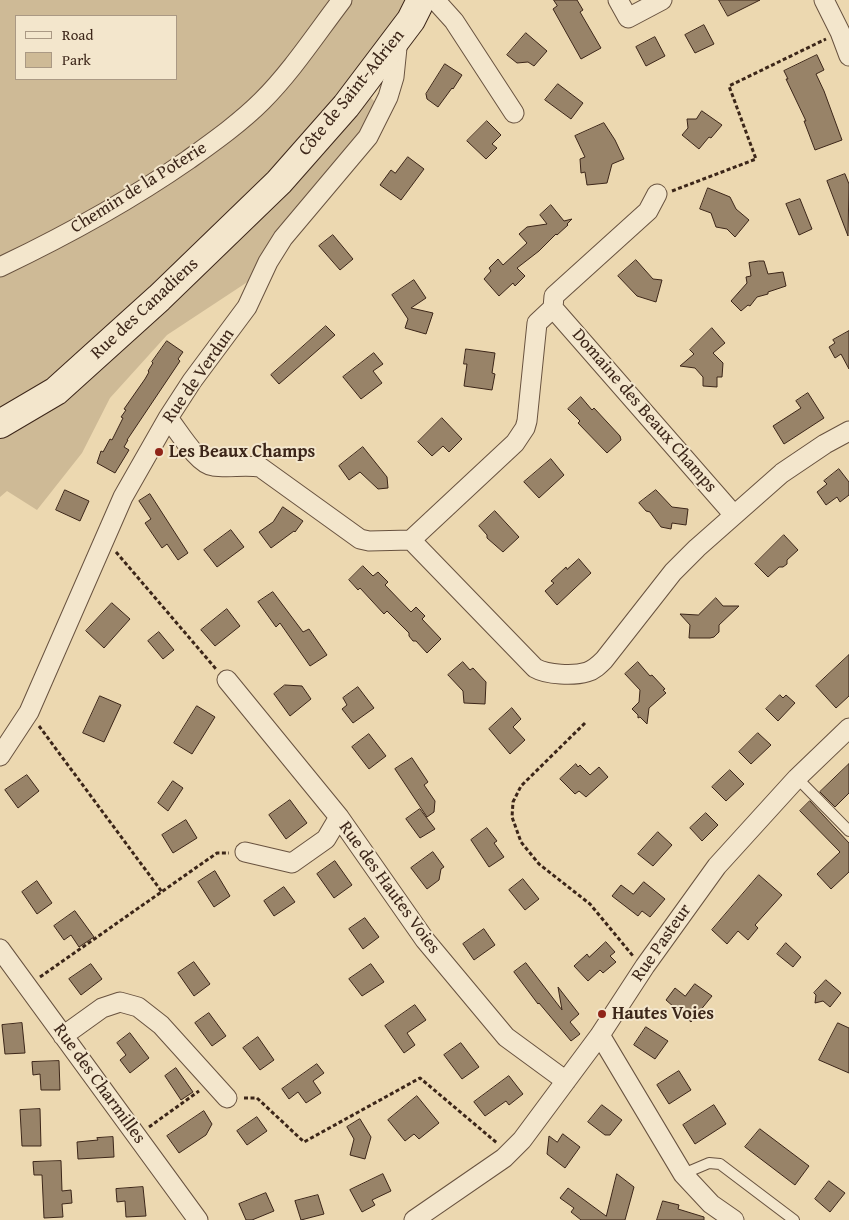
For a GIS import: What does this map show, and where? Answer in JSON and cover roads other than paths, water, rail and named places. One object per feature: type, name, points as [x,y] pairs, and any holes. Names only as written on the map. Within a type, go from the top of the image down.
[{"type":"main road","name":"Côte de Saint-Adrien","points":[[278,182],[346,106],[411,20],[421,0]]},
{"type":"main road","name":"Rue des Canadiens","points":[[0,424],[56,391],[159,298],[278,182]]},
{"type":"street","name":"Chemin de la Poterie","points":[[0,267],[110,209],[163,177],[217,140],[262,101],[294,64],[342,0]]},
{"type":"street","points":[[435,0],[454,21],[514,114]]},
{"type":"street","points":[[618,0],[628,18],[662,0]]},
{"type":"street","points":[[824,0],[840,32],[849,56]]},
{"type":"street","name":"Rue de Verdun","points":[[0,756],[29,712],[123,497],[168,418],[192,381],[247,307],[268,262],[283,238],[368,137],[388,96],[394,77],[398,36]]},
{"type":"street","points":[[168,418],[199,458],[211,466],[248,465],[260,467],[360,539],[369,541],[412,540],[514,442],[525,428],[537,323],[553,308],[554,296],[648,211],[657,194]]},
{"type":"street","name":"Domaine des Beaux Champs","points":[[553,308],[734,515]]},
{"type":"street","points":[[412,540],[535,668],[541,672],[549,673],[588,672],[604,660],[673,572],[734,515],[782,473],[825,444],[849,431]]},
{"type":"street","name":"Rue des Hautes Voies","points":[[227,680],[339,817],[425,940],[506,1037],[566,1081]]},
{"type":"street","name":"Rue Pasteur","points":[[414,1220],[444,1201],[509,1153],[522,1140],[600,1035],[645,966],[717,866],[797,778],[849,728]]},
{"type":"street","points":[[245,852],[292,863],[326,839],[339,817]]},
{"type":"street","name":"Rue des Charmilles","points":[[0,949],[198,1220]]},
{"type":"street","points":[[63,1036],[102,1008],[120,1002],[138,1007],[161,1025],[227,1098]]},
{"type":"street","points":[[600,1035],[683,1174],[711,1204],[734,1220]]},
{"type":"lane","points":[[797,778],[849,831]]},
{"type":"lane","points":[[683,1174],[709,1163],[720,1164],[794,1220]]},
{"type":"place","name":"Les Beaux Champs","points":[[159,452]]},
{"type":"place","name":"Hautes Voies","points":[[602,1014]]}]
